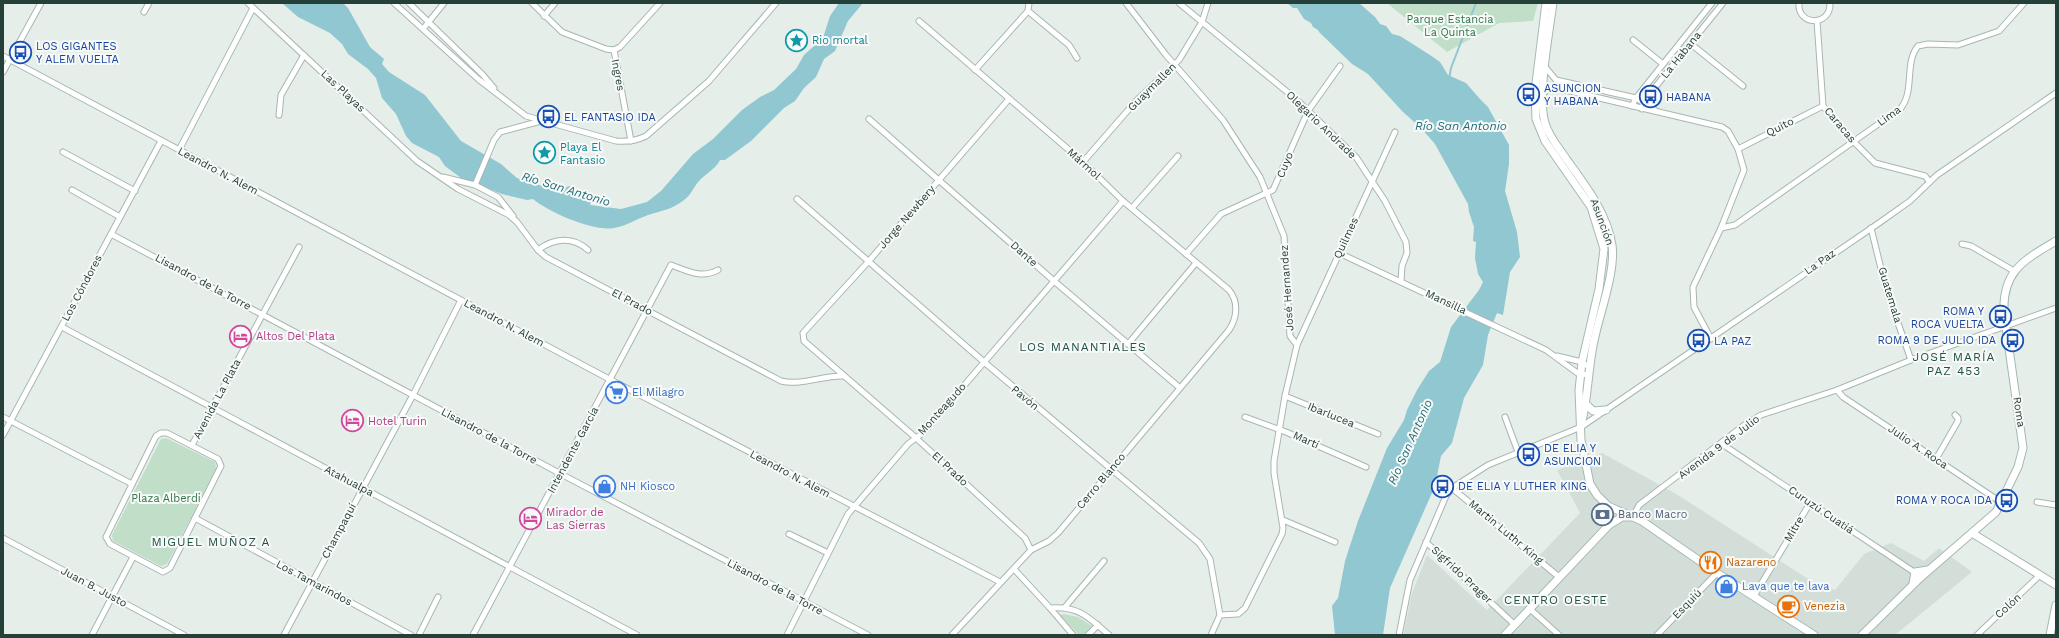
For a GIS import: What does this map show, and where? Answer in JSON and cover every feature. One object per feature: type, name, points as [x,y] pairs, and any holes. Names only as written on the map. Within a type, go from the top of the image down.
[{"type":"main road","name":"Asunción","points":[[1546,3],[1534,103],[1537,123],[1545,141],[1591,207],[1604,249],[1599,289],[1582,362],[1586,372],[1586,404],[1581,427]]},
{"type":"main road","name":"Asunción","points":[[1553,3],[1542,94],[1542,112],[1548,132],[1591,194],[1602,216],[1612,245],[1606,291],[1579,403],[1581,427],[1590,484],[1597,495],[1608,506],[1637,518],[1717,573],[1813,635]]},
{"type":"main road","points":[[1542,28],[1550,29]]},
{"type":"main road","name":"Roma","points":[[1862,635],[1913,584],[1918,574],[1928,570],[1972,533],[1996,512],[2002,503],[2018,467],[2023,448],[2003,303],[2005,291],[2014,271],[2026,260],[2056,241]]},
{"type":"main road","points":[[1586,404],[1593,411],[1606,410]]},
{"type":"main road","points":[[1608,506],[1612,516],[1609,525]]},
{"type":"main road","points":[[1505,635],[1609,525],[1622,517],[1637,518]]},
{"type":"main road","points":[[1972,533],[2039,576],[2056,585]]},
{"type":"main road","points":[[2050,635],[2056,604]]},
{"type":"street","points":[[3,72],[41,3]]},
{"type":"street","points":[[144,12],[149,3]]},
{"type":"street","name":"Las Playas","points":[[248,3],[417,161],[440,176]]},
{"type":"street","points":[[394,3],[478,79],[526,116],[616,141],[631,141],[646,136],[701,88],[776,3]]},
{"type":"street","points":[[409,3],[483,75],[500,95]]},
{"type":"street","points":[[423,29],[444,3]]},
{"type":"street","points":[[532,3],[544,16],[566,35],[614,50]]},
{"type":"street","points":[[544,16],[555,3]]},
{"type":"street","name":"Ingres","points":[[631,141],[614,50],[620,47],[660,3]]},
{"type":"street","points":[[975,70],[1028,11],[1029,3]]},
{"type":"street","name":"José Hernandez","points":[[1126,3],[1174,65],[1223,120],[1247,155],[1268,193],[1284,236],[1290,336],[1297,345],[1285,396],[1274,467],[1283,520],[1282,534],[1245,608],[1238,614],[1220,615]]},
{"type":"street","name":"Olegario Andrade","points":[[1179,3],[1297,100],[1344,144],[1372,180],[1406,242],[1407,253],[1402,266],[1401,281]]},
{"type":"street","name":"Guaymallen","points":[[1083,162],[1136,101],[1174,65],[1202,22],[1208,3]]},
{"type":"street","points":[[1632,106],[1636,98],[1712,3]]},
{"type":"street","name":"La Habana","points":[[1642,109],[1644,101],[1723,3]]},
{"type":"street","points":[[1800,3],[1800,12],[1803,16],[1807,19],[1817,21],[1826,16],[1830,3]]},
{"type":"street","name":"Lima","points":[[1721,228],[1735,225],[1901,108],[1905,103],[1909,88],[1913,54],[1918,46],[1928,44],[1958,45],[1999,31],[2024,3]]},
{"type":"street","points":[[179,150],[253,8]]},
{"type":"street","points":[[1028,11],[1069,45],[1078,58]]},
{"type":"street","name":"Mármol","points":[[919,21],[1083,162],[1123,201],[1233,295],[1236,303],[1236,314]]},
{"type":"street","name":"Caracas","points":[[1817,21],[1823,106],[1853,141],[1875,163],[1925,176],[1929,181]]},
{"type":"street","points":[[1633,40],[1663,64]]},
{"type":"street","points":[[1691,44],[1743,86]]},
{"type":"street","points":[[279,115],[281,95],[304,55]]},
{"type":"street","name":"Leandro N. Alem","points":[[3,56],[611,380],[1000,582]]},
{"type":"street","name":"Cuyo","points":[[1186,254],[1221,214],[1268,193],[1277,184],[1308,111],[1340,66]]},
{"type":"street","points":[[1546,68],[1552,77],[1559,81],[1636,98],[1644,101],[1657,111]]},
{"type":"street","points":[[1542,94],[1548,90],[1557,88],[1722,127],[1728,131],[1738,149],[1744,166],[1743,176],[1721,228],[1695,282],[1693,294],[1694,307],[1711,339]]},
{"type":"street","name":"La Paz","points":[[1452,488],[1479,470],[1518,452],[1581,427],[1910,201],[1929,181],[2056,93]]},
{"type":"street","name":"Jorge Newbery","points":[[803,333],[868,262],[1009,99]]},
{"type":"street","name":"Quito","points":[[1738,149],[1823,106]]},
{"type":"street","name":"Dante","points":[[869,119],[940,179],[1054,281],[1180,388]]},
{"type":"street","points":[[475,185],[494,140],[500,132],[541,121]]},
{"type":"street","name":"Quilmes","points":[[1297,345],[1338,253],[1395,132]]},
{"type":"street","name":"Los Cóndores","points":[[3,435],[161,141]]},
{"type":"street","points":[[62,152],[135,191]]},
{"type":"street","points":[[1132,208],[1178,156]]},
{"type":"street","points":[[440,176],[475,185],[498,197],[517,222]]},
{"type":"street","name":"El Prado","points":[[440,176],[458,189],[504,212],[517,222],[538,250],[546,257],[781,381],[795,382],[829,376],[844,376]]},
{"type":"street","points":[[72,190],[120,217]]},
{"type":"street","name":"Pavón","points":[[797,199],[984,362],[1206,550],[1210,559],[1220,615]]},
{"type":"street","name":"Monteagudo","points":[[787,635],[848,514],[853,507],[908,444],[924,432],[1123,201]]},
{"type":"street","name":"Guatemala","points":[[1871,228],[1886,289],[1911,360]]},
{"type":"street","name":"Lisandro de la Torre","points":[[111,234],[560,474],[868,635]]},
{"type":"street","points":[[538,250],[546,244],[563,240],[577,242],[588,250]]},
{"type":"street","points":[[1962,244],[1971,246],[2014,271]]},
{"type":"street","name":"Avenida La Plata","points":[[192,445],[299,247]]},
{"type":"street","name":"Mansilla","points":[[1338,253],[1447,302],[1552,354],[1567,360],[1582,362],[1586,372]]},
{"type":"street","points":[[1128,344],[1196,263]]},
{"type":"street","name":"Intendente García","points":[[473,635],[672,265],[700,275],[706,275],[718,270]]},
{"type":"street","name":"Champaquí","points":[[284,635],[413,395],[461,300]]},
{"type":"street","name":"Avenida 9 de Julio","points":[[1637,518],[1636,511],[1639,505],[1722,444],[1743,426],[1761,415],[1837,390],[1911,360],[2056,308]]},
{"type":"street","name":"Cerro Blanco","points":[[952,635],[1031,550],[1054,537],[1229,330],[1236,314]]},
{"type":"street","name":"Atahualpa","points":[[62,327],[637,635]]},
{"type":"street","name":"El Prado","points":[[803,333],[804,341],[916,438],[1025,538],[1031,550]]},
{"type":"street","name":"Mansilla","points":[[1552,354],[1570,369],[1586,372]]},
{"type":"street","points":[[829,376],[833,366]]},
{"type":"street","name":"Julio A. Roca","points":[[1837,390],[1843,397],[2002,503]]},
{"type":"street","name":"Ibarlucea","points":[[1285,396],[1378,434]]},
{"type":"street","points":[[1936,459],[1958,421],[1958,418],[1955,415]]},
{"type":"street","points":[[3,417],[132,484]]},
{"type":"street","name":"Martí","points":[[1245,417],[1279,429],[1366,467]]},
{"type":"street","points":[[1505,417],[1518,452]]},
{"type":"street","name":"Avenida La Plata","points":[[167,433],[192,445],[218,459],[221,466],[170,568],[166,572],[159,571],[110,544],[106,537],[159,434],[167,433]]},
{"type":"street","name":"Curuzú Cuatiá","points":[[1722,444],[1918,574]]},
{"type":"street","points":[[1399,635],[1407,590],[1446,496],[1452,488]]},
{"type":"street","name":"Martin Luthr King","points":[[1452,488],[1559,577]]},
{"type":"street","points":[[2037,502],[2056,505]]},
{"type":"street","name":"Mitre","points":[[1754,596],[1810,503]]},
{"type":"street","name":"Los Tamarindos","points":[[195,518],[411,635]]},
{"type":"street","points":[[1283,520],[1335,542]]},
{"type":"street","points":[[789,534],[828,553]]},
{"type":"street","name":"Juan B. Justo","points":[[3,538],[184,635]]},
{"type":"street","name":"Sigfrido Prager","points":[[1426,542],[1515,624]]},
{"type":"street","points":[[92,635],[134,557]]},
{"type":"street","points":[[1064,607],[1104,561]]},
{"type":"street","points":[[1014,569],[1073,635]]},
{"type":"street","name":"Esquiú","points":[[1657,635],[1717,573]]},
{"type":"street","name":"Colón","points":[[1977,635],[2039,576]]},
{"type":"street","points":[[419,635],[438,597]]},
{"type":"street","points":[[1050,608],[1064,607],[1081,612],[1109,635]]},
{"type":"street","points":[[1530,609],[1559,635]]},
{"type":"street","points":[[1211,635],[1220,615]]},
{"type":"street","points":[[1088,635],[1098,625]]},
{"type":"shaded area","points":[[1602,453],[1678,495],[1813,582],[1835,590],[1864,554],[1891,543],[1924,561],[1939,548],[1972,572],[1895,635],[1403,635],[1412,593],[1427,555],[1487,610],[1580,513],[1557,470]]},
{"type":"green space","name":"Parque Estancia La Quinta","points":[[1387,3],[1538,3],[1533,21],[1499,23],[1447,52]]},
{"type":"green space","name":"Plaza Alberdi","points":[[166,438],[215,462],[216,469],[167,564],[161,566],[113,541],[112,535],[161,439]]},
{"type":"green space","points":[[1064,614],[1078,617],[1092,626],[1083,635],[1079,635],[1060,615]]},
{"type":"water","name":"Río San Antonio","points":[[282,3],[343,3],[348,8],[370,47],[384,59],[382,64],[389,72],[425,95],[461,141],[501,164],[517,178],[558,191],[569,186],[594,195],[590,205],[621,209],[647,202],[661,191],[693,154],[713,139],[742,110],[760,97],[774,90],[796,69],[804,55],[823,38],[830,16],[839,3],[863,3],[848,21],[835,51],[824,59],[816,77],[804,88],[795,101],[784,108],[751,141],[725,160],[720,160],[716,166],[699,181],[686,198],[676,206],[623,226],[605,228],[595,227],[572,220],[549,210],[533,199],[527,200],[502,194],[461,178],[445,166],[439,157],[412,143],[406,136],[396,114],[382,98],[376,78],[368,69],[348,54],[342,44],[330,33],[298,17]]},
{"type":"water","name":"Río San Antonio","points":[[1287,3],[1359,3],[1375,17],[1380,24],[1386,26],[1392,34],[1400,36],[1430,55],[1440,62],[1448,75],[1466,83],[1488,107],[1509,145],[1509,164],[1505,191],[1517,232],[1520,257],[1510,272],[1503,315],[1497,313],[1488,335],[1483,365],[1464,398],[1452,443],[1441,456],[1435,486],[1390,588],[1383,635],[1335,635],[1332,606],[1338,598],[1345,561],[1358,521],[1387,448],[1404,420],[1407,410],[1417,390],[1429,371],[1440,362],[1451,327],[1479,290],[1483,282],[1478,274],[1475,258],[1476,242],[1473,241],[1474,227],[1468,204],[1435,144],[1368,74],[1352,64],[1318,30],[1313,27],[1311,23],[1304,19],[1297,8],[1293,8]]},
{"type":"waterway","points":[[1449,79],[1451,68],[1476,3]]},
{"type":"place","name":"Rio mortal","points":[[796,40]]},
{"type":"place","name":"LOS GIGANTES Y ALEM VUELTA","points":[[20,52]]},
{"type":"place","name":"ASUNCION Y HABANA","points":[[1529,94]]},
{"type":"place","name":"HABANA","points":[[1651,97]]},
{"type":"place","name":"EL FANTASIO IDA","points":[[549,117]]},
{"type":"place","name":"Playa El Fantasio","points":[[544,153]]},
{"type":"place","name":"ROMA Y ROCA VUELTA","points":[[2000,317]]},
{"type":"place","name":"Altos Del Plata","points":[[241,336]]},
{"type":"place","name":"ROMA 9 DE JULIO IDA","points":[[2012,340]]},
{"type":"place","name":"LA PAZ","points":[[1699,341]]},
{"type":"place","name":"El Milagro","points":[[616,392]]},
{"type":"place","name":"Hotel Turin","points":[[352,421]]},
{"type":"place","name":"DE ELIA Y ASUNCION","points":[[1529,454]]},
{"type":"place","name":"NH Kiosco","points":[[604,486]]},
{"type":"place","name":"DE ELIA Y LUTHER KING","points":[[1442,486]]},
{"type":"place","name":"ROMA Y ROCA IDA","points":[[2007,500]]},
{"type":"place","name":"Banco Macro","points":[[1602,514]]},
{"type":"place","name":"Mirador de Las Sierras","points":[[530,518]]},
{"type":"place","name":"Nazareno","points":[[1711,562]]},
{"type":"place","name":"Lava que te lava","points":[[1727,586]]},
{"type":"place","name":"Venezia","points":[[1789,606]]},
{"type":"district","name":"LOS MANANTIALES","points":[[1083,347]]},
{"type":"district","name":"JOSÉ MARÍA PAZ 453","points":[[1954,364]]},
{"type":"district","name":"MIGUEL MUÑOZ A","points":[[211,542]]},
{"type":"district","name":"CENTRO OESTE","points":[[1556,600]]}]
